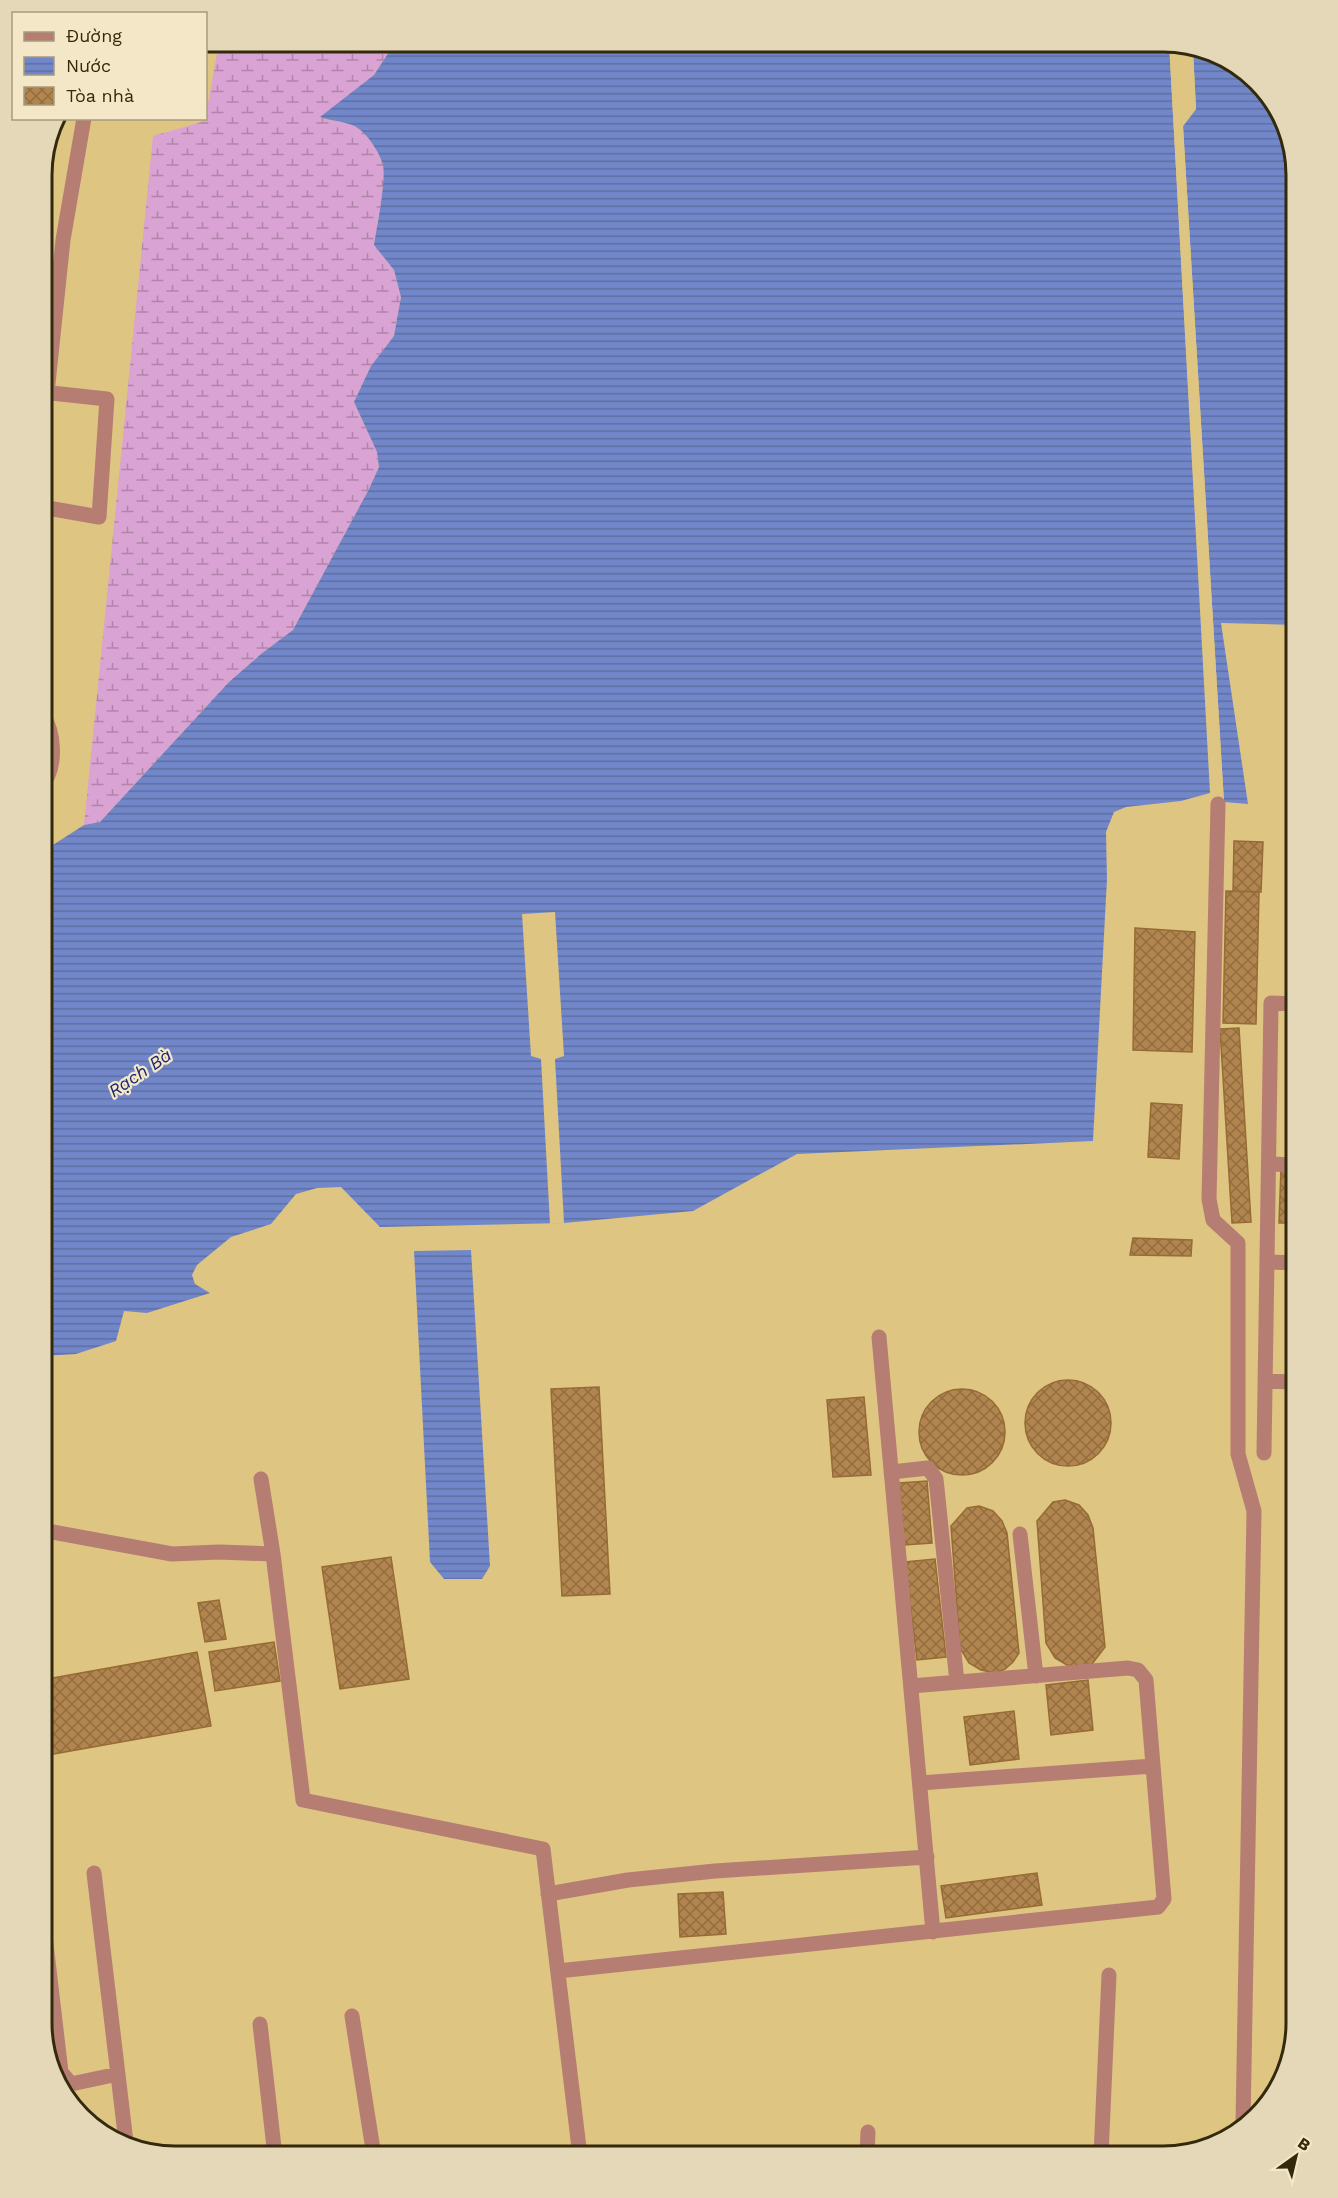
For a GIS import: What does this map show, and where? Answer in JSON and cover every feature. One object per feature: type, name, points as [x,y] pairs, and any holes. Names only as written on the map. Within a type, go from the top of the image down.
[{"type":"street","points":[[53,321],[63,240],[84,120]]},
{"type":"street","points":[[53,393],[107,399],[99,517],[53,509]]},
{"type":"street","points":[[1218,804],[1209,1198],[1213,1220],[1238,1243],[1238,1454],[1254,1511],[1243,2115]]},
{"type":"street","points":[[1264,1453],[1272,1003],[1286,1004]]},
{"type":"street","points":[[1269,1164],[1286,1165]]},
{"type":"street","points":[[1267,1262],[1286,1263]]},
{"type":"street","points":[[879,1337],[933,1932]]},
{"type":"street","points":[[1265,1381],[1286,1382]]},
{"type":"street","points":[[891,1472],[928,1468],[936,1479],[957,1682]]},
{"type":"street","points":[[261,1479],[273,1554],[303,1800],[543,1850],[579,2145]]},
{"type":"street","points":[[52,1532],[172,1554],[219,1552],[273,1554]]},
{"type":"street","points":[[1020,1534],[1036,1676]]},
{"type":"street","points":[[558,1971],[1158,1907],[1164,1899],[1146,1680],[1138,1670],[1128,1668],[911,1686]]},
{"type":"street","points":[[920,1783],[1153,1766]]},
{"type":"street","points":[[548,1894],[628,1880],[704,1872],[927,1857]]},
{"type":"street","points":[[94,1873],[125,2135]]},
{"type":"street","points":[[1101,2146],[1109,1976]]},
{"type":"street","points":[[52,1995],[60,2063]]},
{"type":"street","points":[[352,2016],[372,2145]]},
{"type":"street","points":[[260,2024],[274,2145]]},
{"type":"street","points":[[65,2077],[71,2084],[118,2074]]},
{"type":"street","points":[[867,2146],[868,2132]]},
{"type":"green space","points":[[217,52],[389,52],[374,75],[321,117],[358,127],[379,154],[383,165],[382,193],[374,245],[394,270],[401,297],[394,336],[371,366],[354,402],[377,452],[379,467],[293,630],[229,682],[100,822],[84,825],[153,136],[205,121]]},
{"type":"water","name":"Rạch Bà","points":[[389,52],[1170,53],[1210,793],[1181,801],[1126,807],[1114,812],[1106,832],[1107,879],[1093,1141],[797,1154],[693,1211],[564,1223],[380,1227],[341,1187],[317,1188],[296,1194],[271,1224],[231,1237],[197,1265],[192,1275],[195,1284],[210,1293],[147,1313],[124,1311],[116,1341],[76,1354],[52,1355],[53,845],[84,825],[100,822],[229,682],[293,630],[379,467],[377,452],[354,402],[371,366],[394,336],[401,297],[394,270],[374,245],[382,193],[383,165],[371,142],[357,127],[320,117],[374,75]]},
{"type":"water","points":[[1193,57],[1217,65],[1231,73],[1265,107],[1281,144],[1286,176],[1286,625],[1221,623],[1248,804],[1224,802],[1183,126],[1196,109]]},
{"type":"water","points":[[471,1250],[490,1566],[482,1579],[444,1579],[430,1562],[414,1251]]},
{"type":"pier","points":[[1170,53],[1173,53],[1213,793],[1211,796]]},
{"type":"pier","points":[[1190,56],[1193,57],[1196,109],[1183,126],[1224,802],[1221,802],[1180,126],[1193,108]]},
{"type":"pier","points":[[555,912],[564,1056],[555,1059],[564,1223],[550,1224],[541,1059],[531,1056],[522,914]]},
{"type":"building","points":[[1234,841],[1263,842],[1261,892],[1233,891]]},
{"type":"building","points":[[1226,891],[1259,892],[1256,1024],[1223,1023]]},
{"type":"building","points":[[1135,928],[1195,932],[1192,1052],[1133,1050]]},
{"type":"building","points":[[1239,1028],[1251,1222],[1232,1223],[1220,1029]]},
{"type":"building","points":[[1151,1103],[1182,1105],[1179,1159],[1148,1157]]},
{"type":"building","points":[[1281,1168],[1286,1168],[1286,1223],[1279,1223]]},
{"type":"building","points":[[1133,1238],[1192,1240],[1191,1256],[1130,1255]]},
{"type":"building","points":[[1068,1380],[1084,1384],[1098,1393],[1107,1407],[1111,1423],[1107,1439],[1098,1453],[1084,1462],[1068,1466],[1052,1462],[1038,1453],[1029,1439],[1025,1423],[1029,1407],[1038,1393],[1052,1384]]},
{"type":"building","points":[[599,1387],[610,1594],[562,1596],[551,1389]]},
{"type":"building","points":[[962,1389],[978,1393],[992,1402],[1001,1416],[1005,1432],[1001,1448],[992,1462],[978,1471],[962,1475],[946,1471],[932,1462],[923,1448],[919,1432],[923,1416],[932,1402],[946,1393]]},
{"type":"building","points":[[864,1397],[871,1475],[833,1477],[827,1400]]},
{"type":"building","points":[[927,1481],[932,1543],[904,1545],[899,1483]]},
{"type":"building","points":[[1065,1500],[1079,1505],[1088,1515],[1093,1528],[1105,1647],[1092,1664],[1081,1667],[1067,1665],[1055,1658],[1046,1643],[1037,1521],[1053,1502]]},
{"type":"building","points":[[979,1506],[993,1511],[1002,1521],[1007,1533],[1019,1653],[1005,1669],[995,1673],[981,1670],[969,1663],[960,1648],[951,1526],[967,1508]]},
{"type":"building","points":[[391,1557],[409,1679],[340,1689],[322,1567]]},
{"type":"building","points":[[935,1559],[946,1657],[917,1660],[905,1562]]},
{"type":"building","points":[[219,1600],[226,1639],[205,1642],[198,1603]]},
{"type":"building","points":[[274,1642],[280,1681],[215,1691],[209,1652]]},
{"type":"building","points":[[197,1652],[211,1726],[52,1754],[52,1678]]},
{"type":"building","points":[[1088,1680],[1093,1730],[1051,1735],[1046,1685]]},
{"type":"building","points":[[1014,1711],[1019,1759],[970,1765],[964,1717]]},
{"type":"building","points":[[1037,1873],[1042,1905],[946,1918],[941,1886]]},
{"type":"building","points":[[723,1892],[726,1934],[680,1937],[678,1894]]}]
